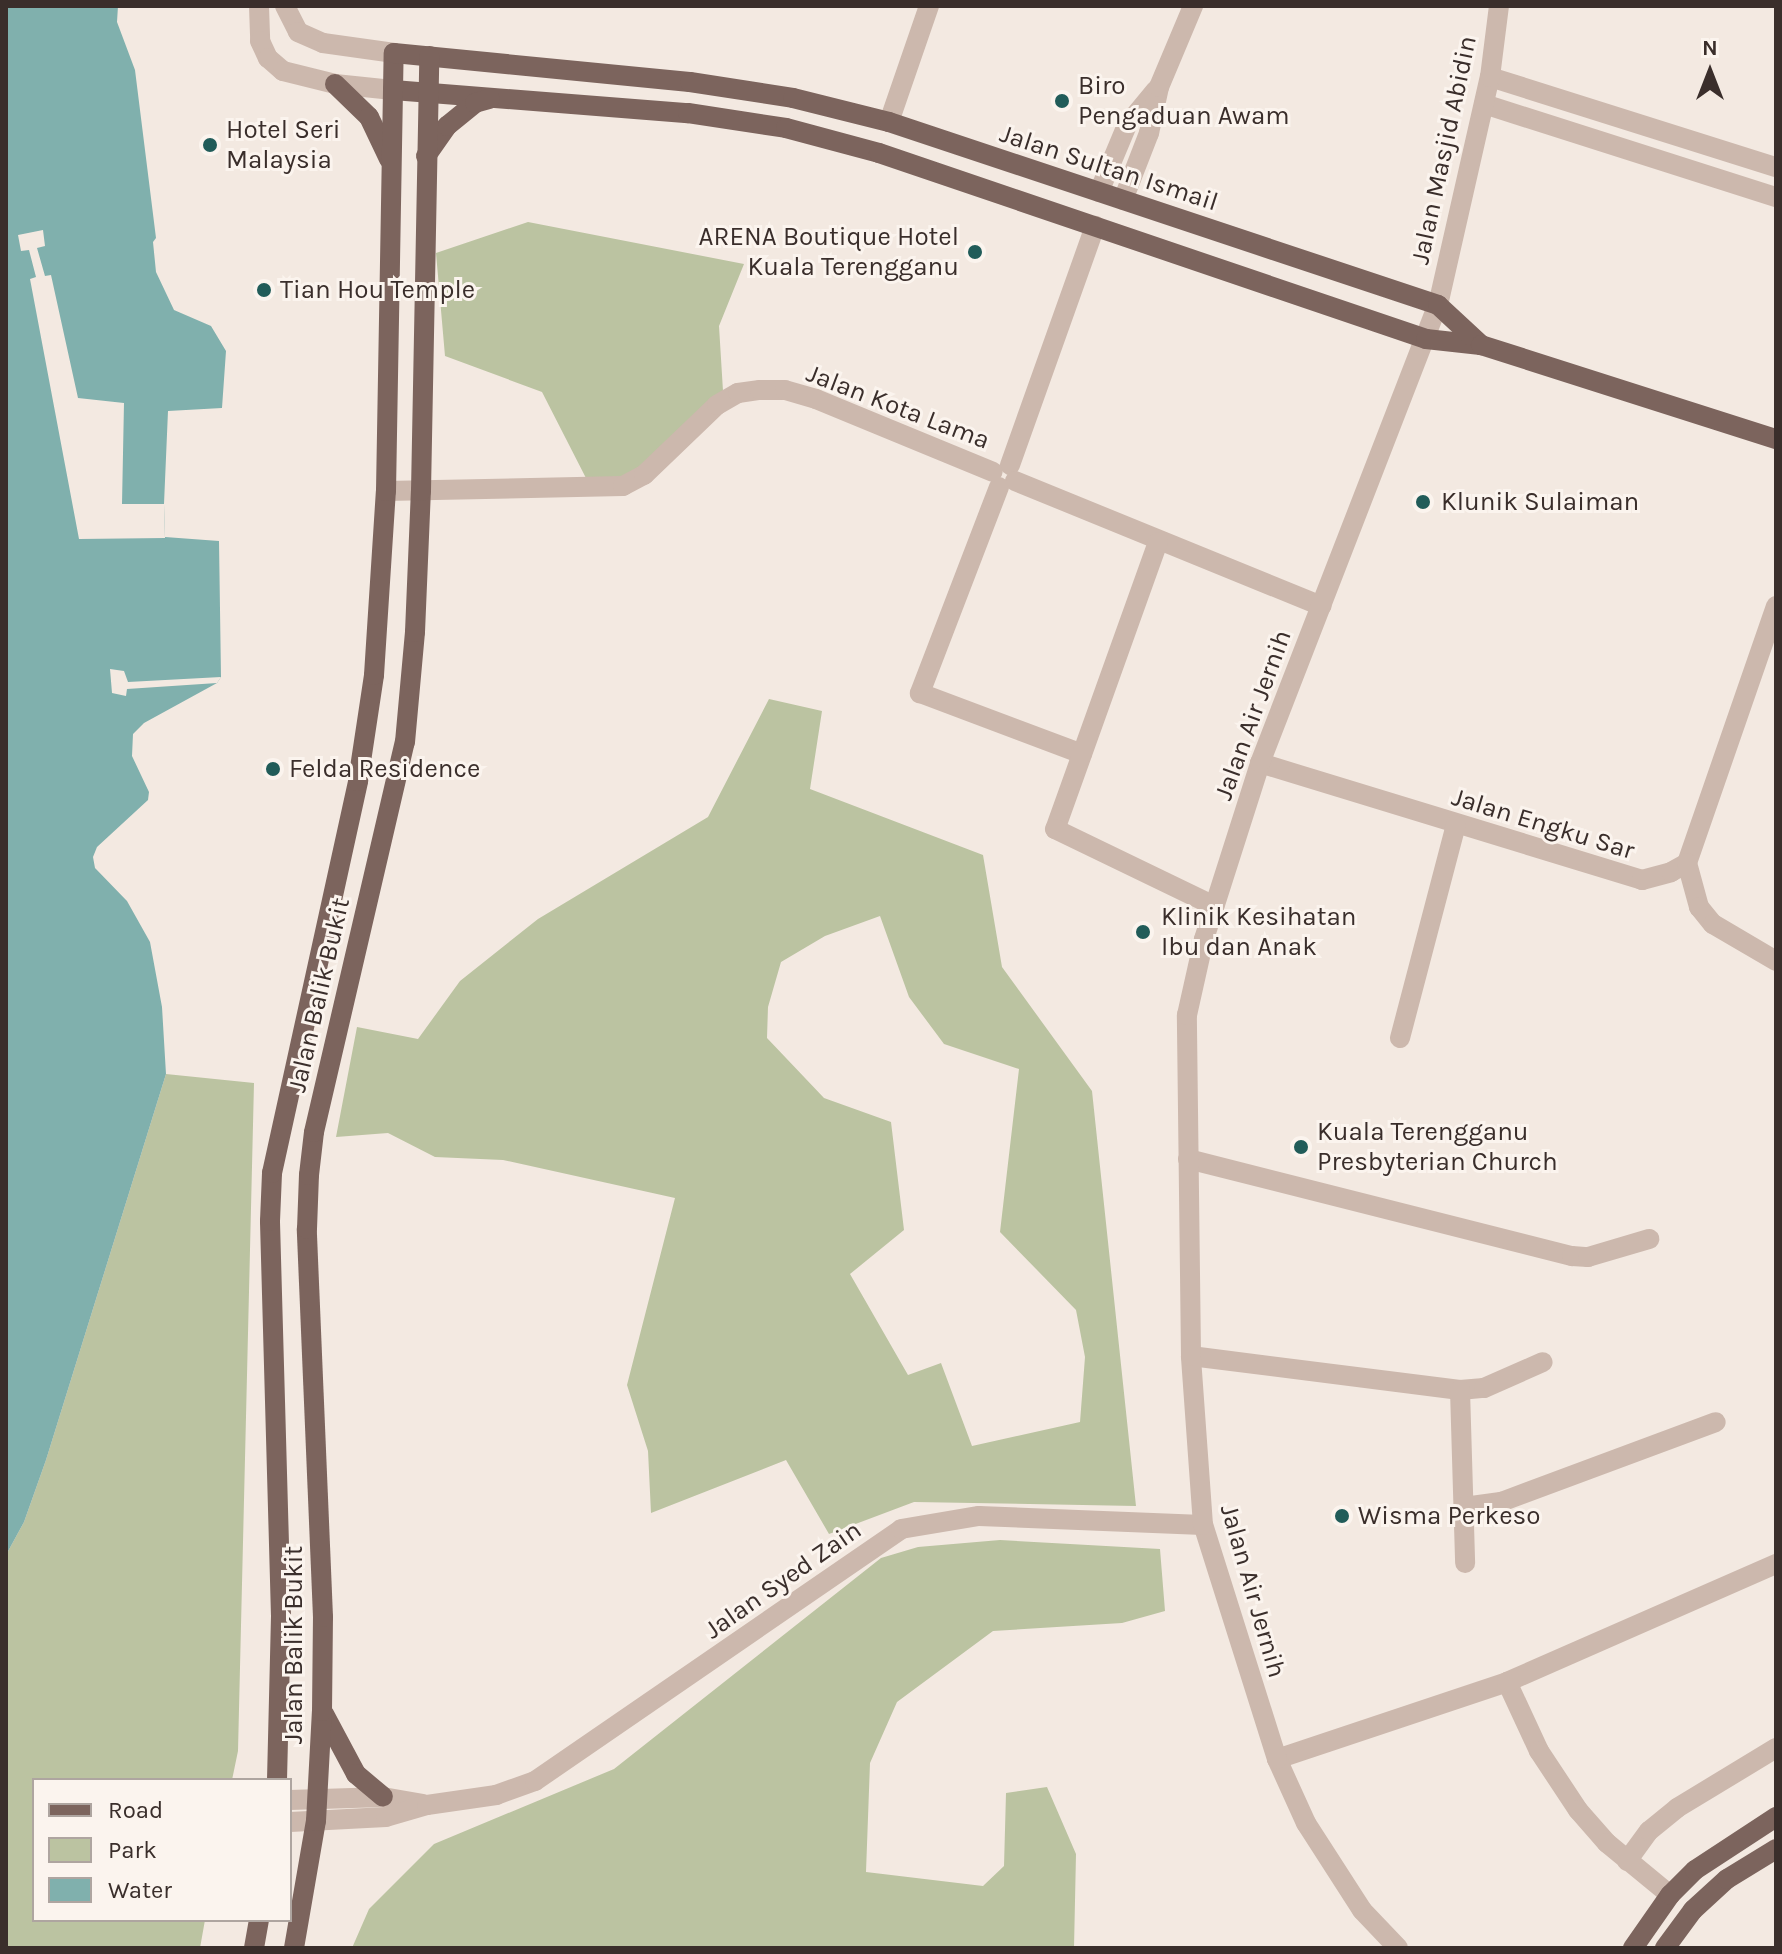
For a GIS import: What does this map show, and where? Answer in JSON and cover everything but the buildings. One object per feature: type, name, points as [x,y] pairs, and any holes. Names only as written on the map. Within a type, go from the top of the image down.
[{"type":"main road","name":"Jalan Sultan Ismail","points":[[394,53],[690,82],[793,98],[889,122],[1438,305],[1481,345],[1776,439]]},
{"type":"main road","name":"Jalan Balik Bukit","points":[[277,1778],[281,1616],[270,1221],[272,1173],[367,735],[379,629],[386,491],[394,53]]},
{"type":"main road","name":"Jalan Balik Bukit","points":[[294,1948],[316,1821],[322,1711],[323,1617],[307,1229],[309,1175],[314,1132],[405,742],[415,632],[421,491],[429,56]]},
{"type":"main road","points":[[335,84],[369,117],[392,167]]},
{"type":"main road","points":[[393,90],[688,113],[786,128],[879,153],[1426,339],[1481,345]]},
{"type":"main road","points":[[426,156],[447,126],[475,103],[493,98]]},
{"type":"main road","points":[[322,1711],[356,1774],[383,1797]]},
{"type":"main road","points":[[1633,1948],[1670,1895],[1726,1847],[1776,1817]]},
{"type":"main road","points":[[1665,1948],[1704,1899],[1727,1879],[1776,1849]]},
{"type":"main road","points":[[254,1948],[259,1922]]},
{"type":"street","points":[[259,6],[260,41],[268,58],[283,71],[335,84],[393,90]]},
{"type":"street","points":[[285,6],[298,32],[323,43],[394,53]]},
{"type":"street","points":[[889,122],[929,6]]},
{"type":"street","points":[[1123,200],[1149,133],[1159,87],[1193,6]]},
{"type":"street","name":"Jalan Masjid Abidin","points":[[1438,305],[1490,77],[1499,6]]},
{"type":"street","points":[[1490,77],[1776,167]]},
{"type":"street","points":[[1099,192],[1127,125],[1159,87]]},
{"type":"street","points":[[1484,104],[1776,197]]},
{"type":"street","points":[[1082,754],[920,693],[1004,476],[1095,226]]},
{"type":"street","name":"Jalan Air Jernih","points":[[1398,1948],[1362,1910],[1306,1823],[1277,1759],[1203,1525],[1191,1356],[1187,1015],[1195,968],[1260,763],[1438,305]]},
{"type":"street","name":"Jalan Kota Lama","points":[[386,491],[623,486],[644,475],[717,405],[738,393],[785,390],[816,399],[1158,542],[1321,606]]},
{"type":"street","points":[[1158,542],[1055,829],[1214,906]]},
{"type":"street","points":[[1776,606],[1687,863],[1699,907],[1713,924],[1776,961]]},
{"type":"street","name":"Jalan Engku Sar","points":[[1260,763],[1642,880],[1687,863]]},
{"type":"street","points":[[1400,1038],[1456,825]]},
{"type":"street","points":[[1188,1159],[1572,1256],[1588,1257],[1649,1239]]},
{"type":"street","points":[[1191,1356],[1460,1390],[1484,1388],[1543,1362]]},
{"type":"street","points":[[1460,1390],[1465,1563]]},
{"type":"street","points":[[1464,1507],[1501,1502],[1716,1422]]},
{"type":"street","name":"Jalan Syed Zain","points":[[427,1805],[496,1795],[535,1781],[901,1529],[979,1516],[1203,1525]]},
{"type":"street","points":[[1277,1759],[1507,1682],[1776,1564]]},
{"type":"street","points":[[1507,1682],[1539,1751],[1578,1810],[1627,1861],[1670,1895]]},
{"type":"street","points":[[1627,1861],[1649,1831],[1677,1808],[1776,1748]]},
{"type":"street","points":[[292,1800],[383,1797],[427,1805]]},
{"type":"street","points":[[292,1822],[386,1817],[427,1805]]},
{"type":"green space","points":[[528,222],[744,264],[719,326],[723,391],[632,476],[588,482],[542,392],[445,356],[436,253]]},
{"type":"green space","points":[[769,699],[822,711],[810,789],[983,855],[1002,967],[1092,1091],[1136,1506],[914,1502],[829,1534],[786,1460],[651,1513],[648,1451],[627,1385],[675,1198],[503,1160],[435,1157],[388,1133],[336,1137],[357,1027],[418,1039],[460,981],[538,919],[708,817]],"holes":[[[880,916],[909,997],[944,1044],[1019,1069],[1000,1232],[1076,1310],[1085,1357],[1080,1422],[972,1446],[941,1363],[908,1375],[850,1274],[904,1230],[891,1122],[824,1098],[767,1038],[768,1007],[781,962],[825,936]]]},
{"type":"green space","points":[[166,1074],[254,1083],[238,1751],[232,1778],[32,1778],[32,1922],[205,1922],[200,1948],[6,1948],[6,1555],[24,1522]]},
{"type":"green space","points":[[1000,1540],[1160,1549],[1165,1611],[1122,1623],[993,1631],[897,1702],[870,1763],[866,1872],[983,1886],[1004,1866],[1006,1793],[1047,1787],[1076,1854],[1074,1948],[352,1948],[369,1909],[434,1844],[614,1769],[881,1558],[918,1547]]},
{"type":"water","points":[[6,6],[118,6],[117,22],[135,70],[156,238],[153,242],[156,272],[174,310],[211,326],[226,351],[222,408],[168,411],[164,504],[165,537],[219,541],[221,677],[217,683],[144,723],[133,734],[132,756],[149,792],[148,800],[97,847],[93,857],[95,868],[127,901],[150,942],[162,1007],[166,1074],[46,1460],[24,1522],[6,1555]]},
{"type":"pier","points":[[43,230],[45,246],[37,248],[45,276],[51,275],[78,398],[124,403],[122,504],[164,504],[165,538],[79,539],[30,279],[36,277],[29,250],[21,251],[18,235]]},
{"type":"pier","points":[[110,669],[124,671],[128,682],[221,677],[217,683],[127,689],[126,696],[112,693]]},
{"type":"place","name":"Biro Pengaduan Awam","points":[[1062,101]]},
{"type":"place","name":"Hotel Seri Malaysia","points":[[210,145]]},
{"type":"place","name":"ARENA Boutique Hotel Kuala Terengganu","points":[[975,252]]},
{"type":"place","name":"Tian Hou Temple","points":[[264,290]]},
{"type":"place","name":"Klunik Sulaiman","points":[[1423,502]]},
{"type":"place","name":"Felda Residence","points":[[273,769]]},
{"type":"place","name":"Klinik Kesihatan Ibu dan Anak","points":[[1143,932]]},
{"type":"place","name":"Kuala Terengganu Presbyterian Church","points":[[1301,1147]]},
{"type":"place","name":"Wisma Perkeso","points":[[1342,1516]]}]
